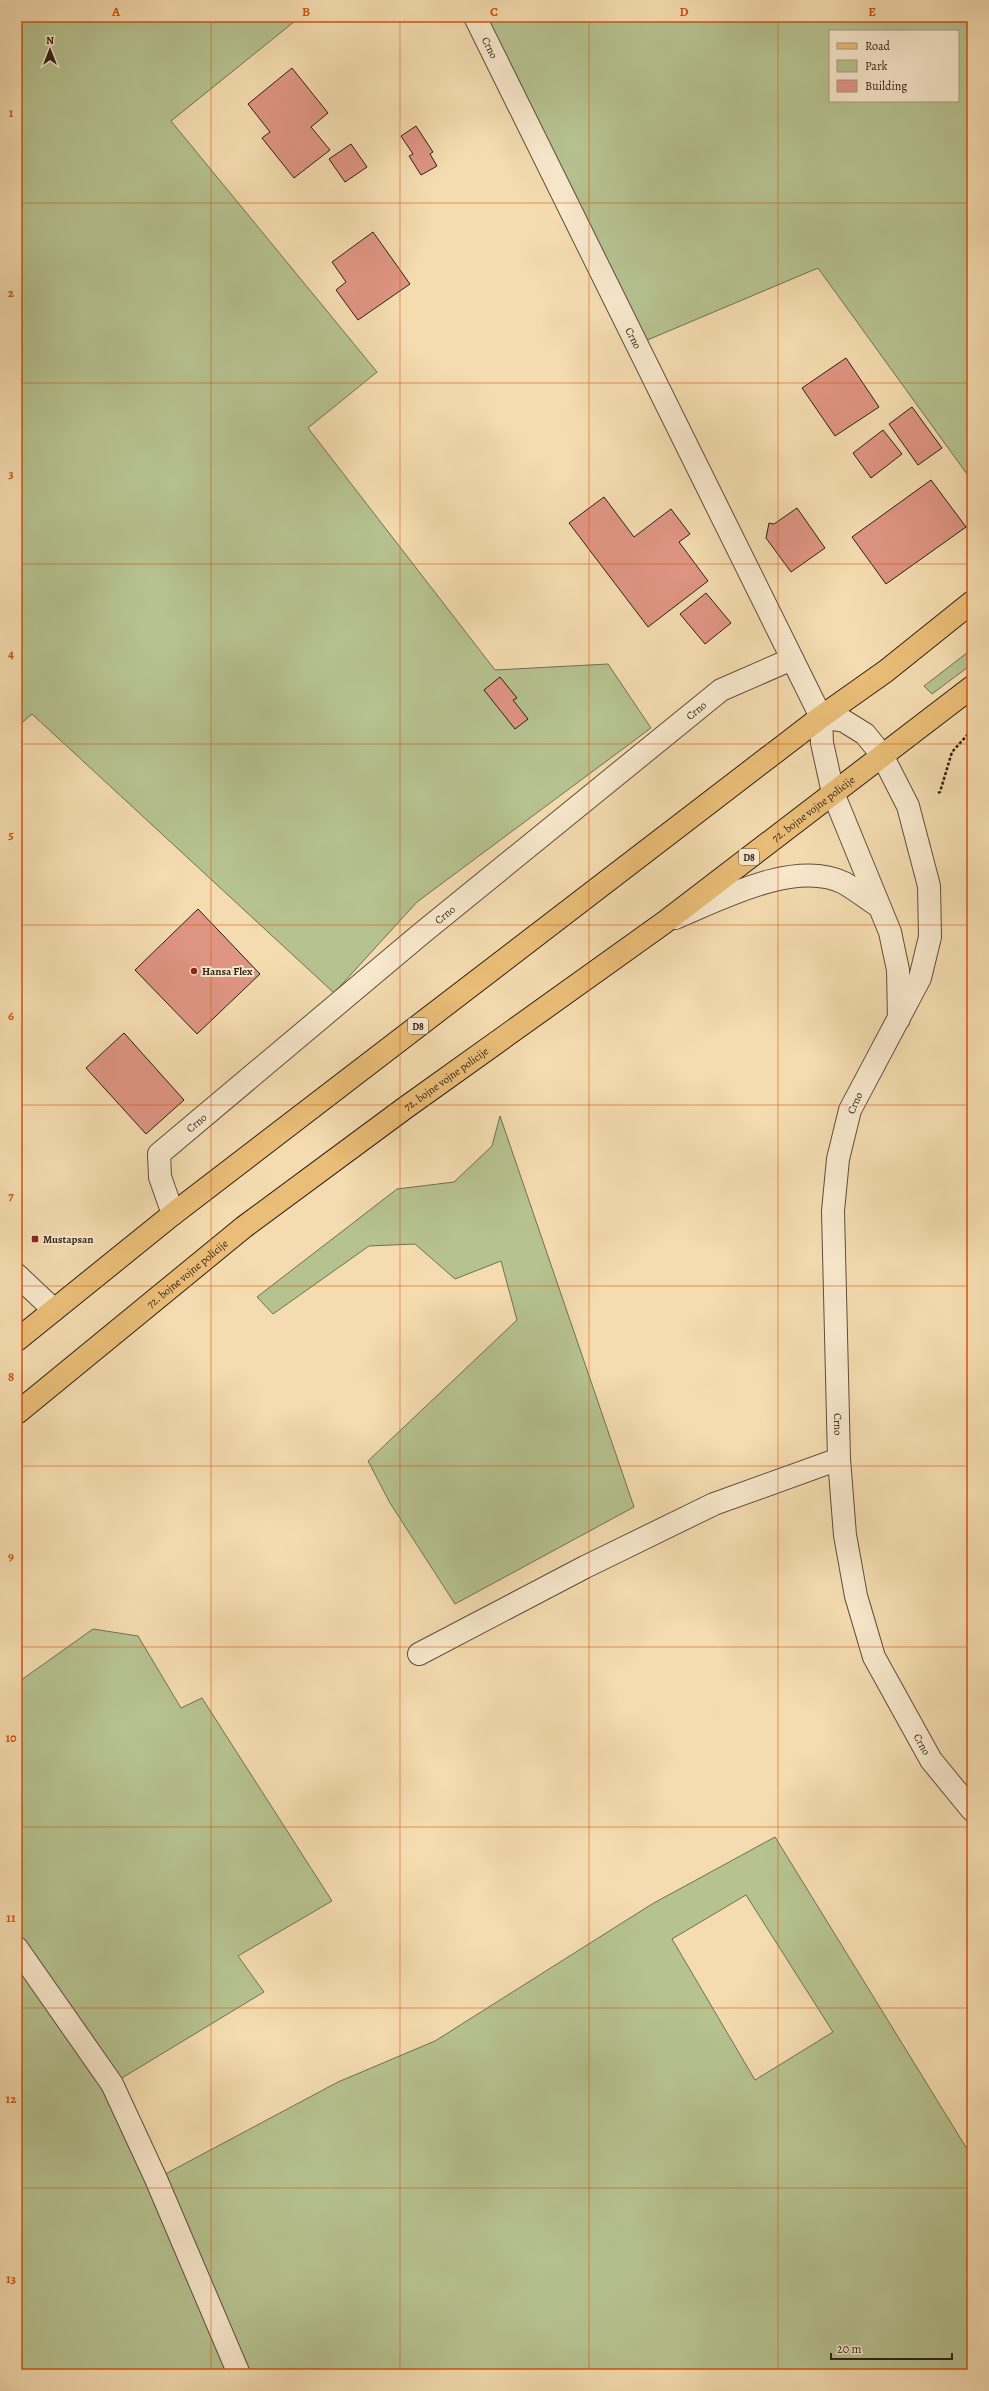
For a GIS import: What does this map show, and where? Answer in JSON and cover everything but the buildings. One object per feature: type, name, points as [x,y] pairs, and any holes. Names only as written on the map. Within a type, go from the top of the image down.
[{"type":"main road","name":"D8","points":[[17,1340],[172,1214],[821,716],[886,671],[972,602]]},
{"type":"main road","name":"D8","points":[[882,755],[972,687]]},
{"type":"main road","name":"72. bojne vojne policije","points":[[17,1413],[244,1228],[405,1108],[665,922],[882,755]]},
{"type":"street","name":"Crno","points":[[474,17],[792,659],[806,683],[821,716],[822,743],[832,793],[877,905],[890,932],[898,970],[899,1019]]},
{"type":"street","name":"Crno","points":[[172,1214],[160,1177],[159,1154],[422,933],[722,690],[792,659]]},
{"type":"street","name":"Crno","points":[[821,716],[844,721],[864,734],[882,755],[908,806],[930,886],[930,937],[920,978],[850,1110],[838,1160],[832,1211],[839,1459],[845,1535],[856,1596],[874,1657],[931,1760],[972,1810]]},
{"type":"street","points":[[665,922],[753,886],[812,875],[843,883],[877,905]]},
{"type":"street","points":[[17,1275],[54,1310]]},
{"type":"street","points":[[419,1654],[585,1567],[714,1504],[839,1459]]},
{"type":"street","points":[[17,1948],[112,2084],[156,2179],[239,2374]]},
{"type":"green space","points":[[17,17],[300,17],[171,121],[377,372],[308,428],[495,670],[608,664],[651,728],[417,902],[334,993],[32,714],[17,727]]},
{"type":"green space","points":[[475,17],[972,17],[972,481],[818,268],[638,344]]},
{"type":"green space","points":[[972,649],[972,664],[932,694],[924,686]]},
{"type":"green space","points":[[500,1116],[634,1507],[455,1604],[390,1503],[368,1461],[517,1320],[501,1261],[455,1279],[415,1244],[369,1246],[273,1314],[257,1297],[397,1189],[454,1182],[492,1146]]},
{"type":"green space","points":[[93,1629],[138,1636],[181,1708],[202,1698],[332,1901],[238,1956],[264,1992],[112,2084],[156,2179],[338,2082],[435,2041],[652,1904],[775,1837],[972,2157],[972,2374],[17,2374],[17,1683]],"holes":[[[746,1895],[833,2032],[755,2080],[672,1939]]]},
{"type":"place","name":"Hansa Flex","points":[[194,971]]},
{"type":"place","name":"Mustapsan","points":[[35,1239]]}]
